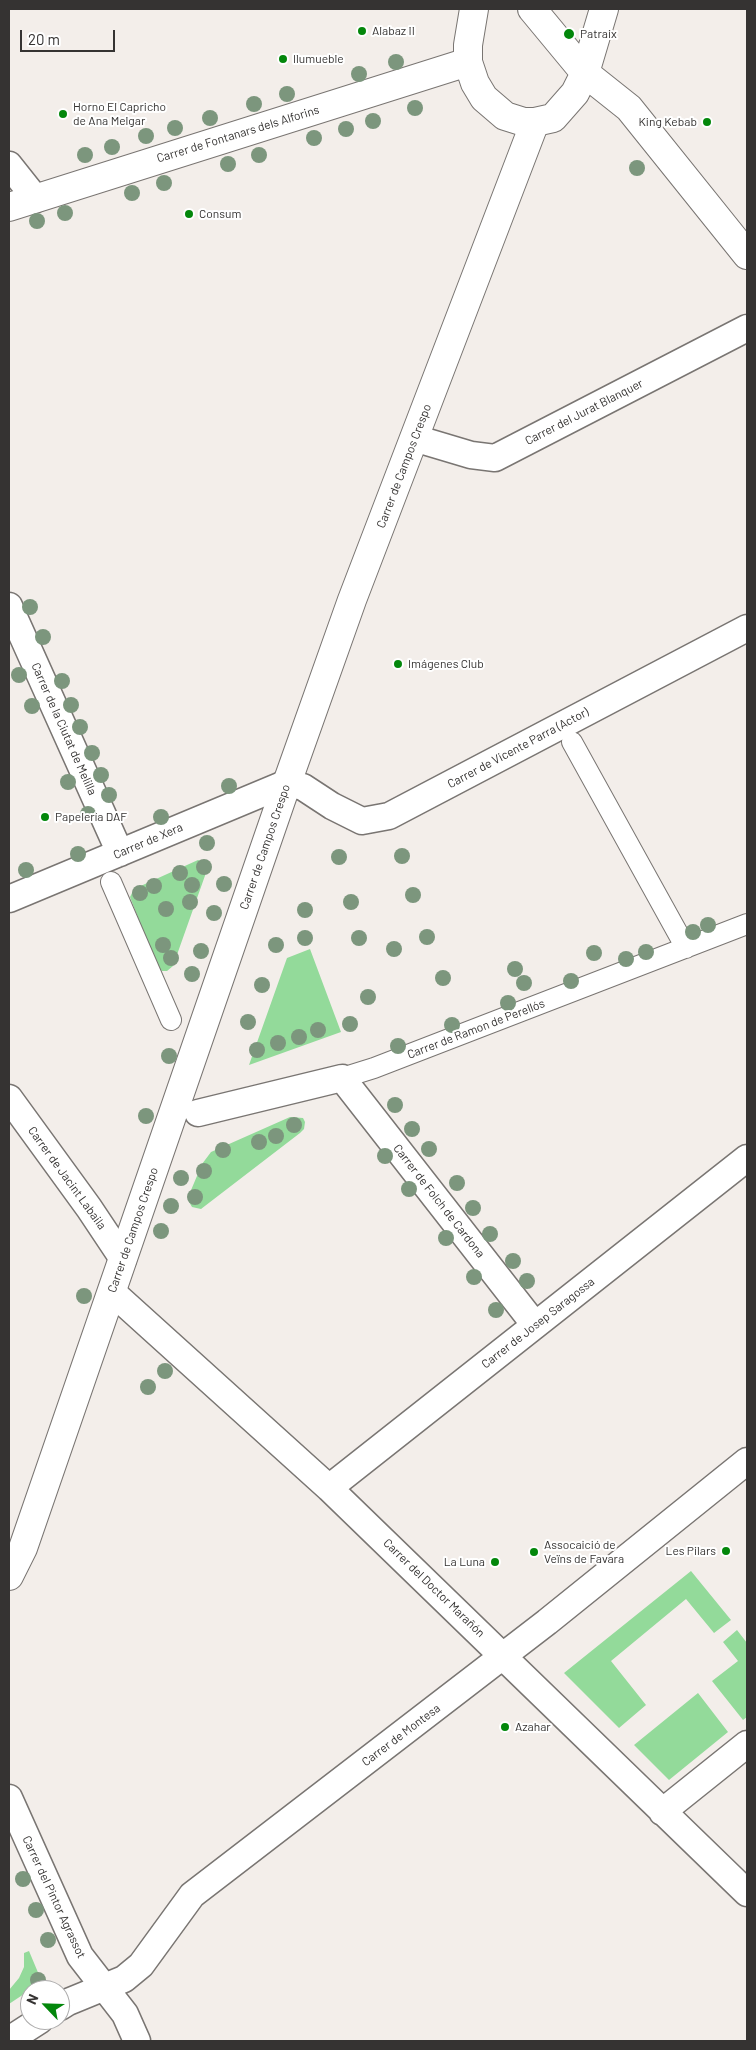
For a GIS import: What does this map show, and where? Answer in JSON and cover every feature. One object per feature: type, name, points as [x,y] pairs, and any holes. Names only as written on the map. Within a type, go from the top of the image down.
[{"type":"street","points":[[474,9],[468,45],[468,62],[474,83],[484,98],[496,109],[513,120],[535,122],[553,118],[565,107],[575,93],[585,73],[605,14]]},
{"type":"street","points":[[532,9],[585,73],[629,108],[746,252]]},
{"type":"street","name":"Carrer de Fontanars dels Alforins","points":[[9,207],[468,62]]},
{"type":"street","name":"Carrer de Campos Crespo","points":[[9,1576],[23,1548],[352,600],[535,122]]},
{"type":"street","points":[[9,165],[36,199]]},
{"type":"street","name":"Carrer del Jurat Blanquer","points":[[414,438],[471,455],[495,458],[747,328]]},
{"type":"street","name":"Carrer de la Ciutat de Melilla","points":[[9,606],[120,853]]},
{"type":"street","name":"Carrer de Vicente Parra (Actor)","points":[[287,783],[303,787],[332,806],[362,821],[389,816],[747,628]]},
{"type":"street","points":[[572,742],[686,948]]},
{"type":"street","name":"Carrer de Xera","points":[[9,899],[287,783]]},
{"type":"street","points":[[111,882],[172,1020]]},
{"type":"street","name":"Carrer de Ramon de Perellós","points":[[198,1113],[342,1078],[374,1068],[747,924]]},
{"type":"street","name":"Carrer de Folch de Cardona","points":[[342,1078],[535,1325]]},
{"type":"street","name":"Carrer de Jacint Labaila","points":[[9,1098],[89,1208],[123,1259]]},
{"type":"street","name":"Carrer de Josep Saragossa","points":[[329,1488],[747,1158]]},
{"type":"street","name":"Carrer del Doctor Marañón","points":[[112,1292],[329,1488],[747,1893]]},
{"type":"street","name":"Carrer de Montesa","points":[[70,2002],[124,1979],[141,1965],[197,1890],[504,1656],[747,1461]]},
{"type":"street","points":[[662,1812],[747,1744]]},
{"type":"street","name":"Carrer del Pintor Agrassot","points":[[9,1798],[80,1956],[124,2014],[137,2041]]},
{"type":"street","points":[[9,2040],[24,2030]]},
{"type":"green space","points":[[198,860],[204,862],[207,870],[173,966],[167,971],[162,971],[157,967],[130,897],[134,889]]},
{"type":"green space","points":[[310,949],[341,1032],[249,1065],[287,958]]},
{"type":"green space","points":[[290,1117],[303,1118],[305,1122],[304,1129],[300,1133],[201,1209],[192,1207],[188,1200],[189,1195],[202,1164],[211,1152]]},
{"type":"green space","points":[[691,1571],[731,1620],[714,1633],[686,1599],[611,1661],[646,1705],[619,1728],[564,1673]]},
{"type":"green space","points":[[737,1630],[747,1643],[747,1717],[743,1720],[712,1681],[738,1661],[723,1642]]},
{"type":"green space","points":[[698,1693],[728,1732],[669,1780],[634,1745]]},
{"type":"green space","points":[[29,1951],[41,1980],[20,1980],[20,1997],[9,2004],[9,1990],[19,1978],[24,1967],[24,1953]]},
{"type":"place","name":"Alabaz II","points":[[362,31]]},
{"type":"place","name":"Patraix","points":[[569,34]]},
{"type":"place","name":"Ilumueble","points":[[283,59]]},
{"type":"place","name":"Horno El Capricho de Ana Melgar","points":[[63,114]]},
{"type":"place","name":"King Kebab","points":[[707,122]]},
{"type":"place","name":"Consum","points":[[189,214]]},
{"type":"place","name":"Imágenes Club","points":[[398,664]]},
{"type":"place","name":"Papelería DAF","points":[[45,817]]},
{"type":"place","name":"Les Pilars","points":[[726,1551]]},
{"type":"place","name":"Assocaició de Veïns de Favara","points":[[534,1552]]},
{"type":"place","name":"La Luna","points":[[495,1562]]},
{"type":"place","name":"Azahar","points":[[505,1727]]}]
